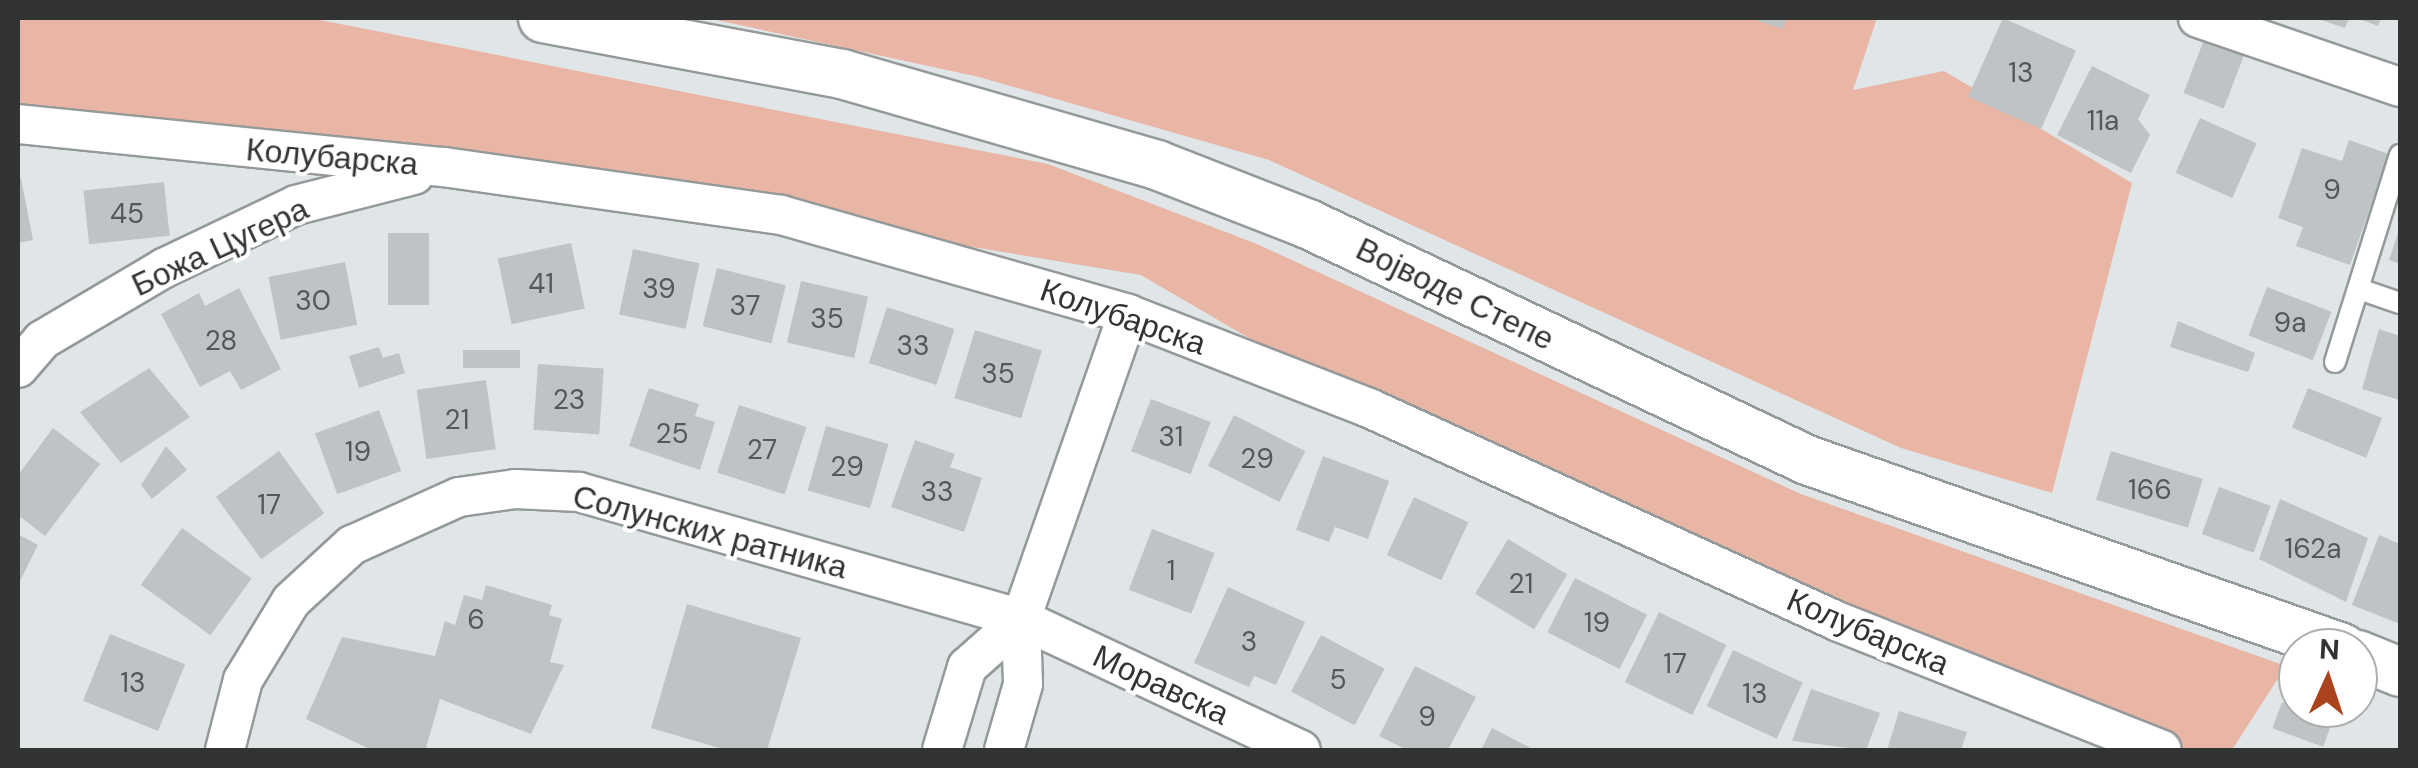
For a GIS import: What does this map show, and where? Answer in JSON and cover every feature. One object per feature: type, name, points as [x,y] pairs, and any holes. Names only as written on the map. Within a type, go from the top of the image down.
[{"type":"street","name":"Војводе Степе","points":[[543,18],[842,74],[1158,164],[1308,224],[1843,474],[2285,628]]},
{"type":"street","points":[[2198,18],[2400,87]]},
{"type":"street","name":"Колубарска","points":[[18,124],[444,168],[781,215],[1128,314],[1369,408],[1838,622],[2162,750]]},
{"type":"street","name":"Божа Цугера","points":[[18,368],[42,340],[263,221],[444,168]]},
{"type":"street","points":[[1004,750],[1023,684],[1022,619],[1128,314]]},
{"type":"street","name":"Солунских ратника","points":[[225,750],[243,680],[291,601],[352,545],[458,497],[579,492],[1022,619]]},
{"type":"street","points":[[942,750],[967,667],[1022,619]]},
{"type":"street","name":"Моравска","points":[[1022,619],[1302,750]]},
{"type":"lane","points":[[2335,362],[2400,155]]},
{"type":"lane","points":[[2359,289],[2400,303]]},
{"type":"shaded area","points":[[18,18],[310,18],[1048,164],[1257,244],[1801,494],[2278,663],[2278,678],[2232,750],[2175,750],[1369,408],[1141,275],[781,215],[18,124]]},
{"type":"shaded area","points":[[707,18],[1877,18],[1853,90],[1944,71],[2132,183],[2052,493],[1901,448],[1269,160],[979,77]]},
{"type":"building","points":[[1750,18],[1787,18],[1783,29]]},
{"type":"building","points":[[2003,18],[2076,51],[2041,129],[1968,97]]},
{"type":"building","points":[[2315,18],[2349,18],[2345,28]]},
{"type":"building","points":[[2356,18],[2381,18],[2378,26]]},
{"type":"building","points":[[2205,37],[2245,52],[2224,108],[2183,93]]},
{"type":"building","points":[[2092,66],[2150,95],[2138,119],[2150,135],[2131,173],[2057,135]]},
{"type":"building","points":[[2200,118],[2257,143],[2232,198],[2176,173]]},
{"type":"building","points":[[2349,140],[2389,154],[2350,265],[2296,246],[2303,227],[2278,218],[2302,148],[2342,161]]},
{"type":"building","points":[[21,178],[33,240],[18,243],[18,179]]},
{"type":"building","points":[[164,182],[170,236],[89,244],[83,190]]},
{"type":"building","points":[[2400,227],[2400,264],[2389,260]]},
{"type":"building","points":[[388,233],[429,233],[429,305],[388,305]]},
{"type":"building","points":[[571,243],[585,309],[512,324],[498,259]]},
{"type":"building","points":[[633,249],[700,263],[686,329],[619,315]]},
{"type":"building","points":[[345,262],[357,325],[281,340],[268,277]]},
{"type":"building","points":[[717,268],[786,285],[771,343],[702,326]]},
{"type":"building","points":[[801,281],[868,297],[854,358],[787,342]]},
{"type":"building","points":[[2267,287],[2331,312],[2313,360],[2248,336]]},
{"type":"building","points":[[239,288],[281,369],[241,390],[230,371],[200,387],[161,314],[199,293],[205,306]]},
{"type":"building","points":[[887,307],[955,329],[936,385],[869,363]]},
{"type":"building","points":[[2178,321],[2255,353],[2248,372],[2170,347]]},
{"type":"building","points":[[2379,329],[2400,336],[2400,400],[2362,389]]},
{"type":"building","points":[[975,330],[1042,350],[1021,418],[954,398]]},
{"type":"building","points":[[379,347],[383,358],[399,353],[405,373],[359,388],[349,356]]},
{"type":"building","points":[[463,350],[520,350],[520,368],[463,368]]},
{"type":"building","points":[[538,364],[604,369],[599,434],[533,430]]},
{"type":"building","points":[[149,368],[190,417],[121,463],[80,412]]},
{"type":"building","points":[[486,380],[496,449],[426,459],[417,390]]},
{"type":"building","points":[[649,388],[699,404],[695,416],[715,422],[700,470],[629,446]]},
{"type":"building","points":[[2308,388],[2382,418],[2366,458],[2292,428]]},
{"type":"building","points":[[1151,399],[1211,422],[1191,474],[1131,451]]},
{"type":"building","points":[[739,405],[807,427],[785,494],[717,473]]},
{"type":"building","points":[[379,410],[401,471],[337,494],[315,433]]},
{"type":"building","points":[[1234,415],[1305,451],[1279,502],[1208,466]]},
{"type":"building","points":[[826,426],[888,444],[870,508],[808,490]]},
{"type":"building","points":[[53,428],[100,464],[45,536],[18,515],[18,475]]},
{"type":"building","points":[[915,440],[955,454],[950,467],[982,478],[964,532],[891,507]]},
{"type":"building","points":[[166,446],[187,470],[152,499],[141,485]]},
{"type":"building","points":[[279,451],[324,513],[261,559],[216,497]]},
{"type":"building","points":[[2111,451],[2203,479],[2188,528],[2096,500]]},
{"type":"building","points":[[1323,456],[1389,481],[1368,539],[1335,527],[1329,542],[1296,530]]},
{"type":"building","points":[[2219,487],[2271,506],[2254,553],[2202,534]]},
{"type":"building","points":[[1414,497],[1468,522],[1441,580],[1387,555]]},
{"type":"building","points":[[2280,499],[2368,538],[2346,602],[2259,559]]},
{"type":"building","points":[[182,528],[252,579],[210,635],[141,585]]},
{"type":"building","points":[[1152,529],[1215,553],[1191,614],[1129,590]]},
{"type":"building","points":[[18,534],[38,545],[18,585]]},
{"type":"building","points":[[2379,535],[2400,544],[2400,624],[2352,605]]},
{"type":"building","points":[[1508,539],[1567,575],[1534,629],[1475,594]]},
{"type":"building","points":[[1575,578],[1647,615],[1619,669],[1547,632]]},
{"type":"building","points":[[486,585],[552,605],[549,615],[562,619],[550,662],[564,665],[531,734],[440,699],[426,748],[416,750],[372,750],[306,719],[342,637],[435,656],[445,621],[455,625],[464,595],[482,600]]},
{"type":"building","points":[[1228,587],[1305,622],[1276,685],[1254,676],[1249,687],[1194,663]]},
{"type":"building","points":[[687,604],[801,638],[767,750],[726,750],[651,728]]},
{"type":"building","points":[[1659,612],[1726,645],[1692,715],[1625,682]]},
{"type":"building","points":[[110,634],[185,664],[158,731],[83,701]]},
{"type":"building","points":[[1321,635],[1385,669],[1355,725],[1291,692]]},
{"type":"building","points":[[1733,650],[1803,683],[1777,739],[1707,706]]},
{"type":"building","points":[[1415,666],[1476,697],[1448,750],[1407,750],[1379,736]]},
{"type":"building","points":[[1811,689],[1880,713],[1866,750],[1792,741]]},
{"type":"building","points":[[1899,711],[1967,732],[1961,750],[1887,750]]},
{"type":"building","points":[[2278,713],[2278,728],[2330,728],[2323,747],[2272,728]]},
{"type":"building","points":[[1492,728],[1535,750],[1481,750]]}]
